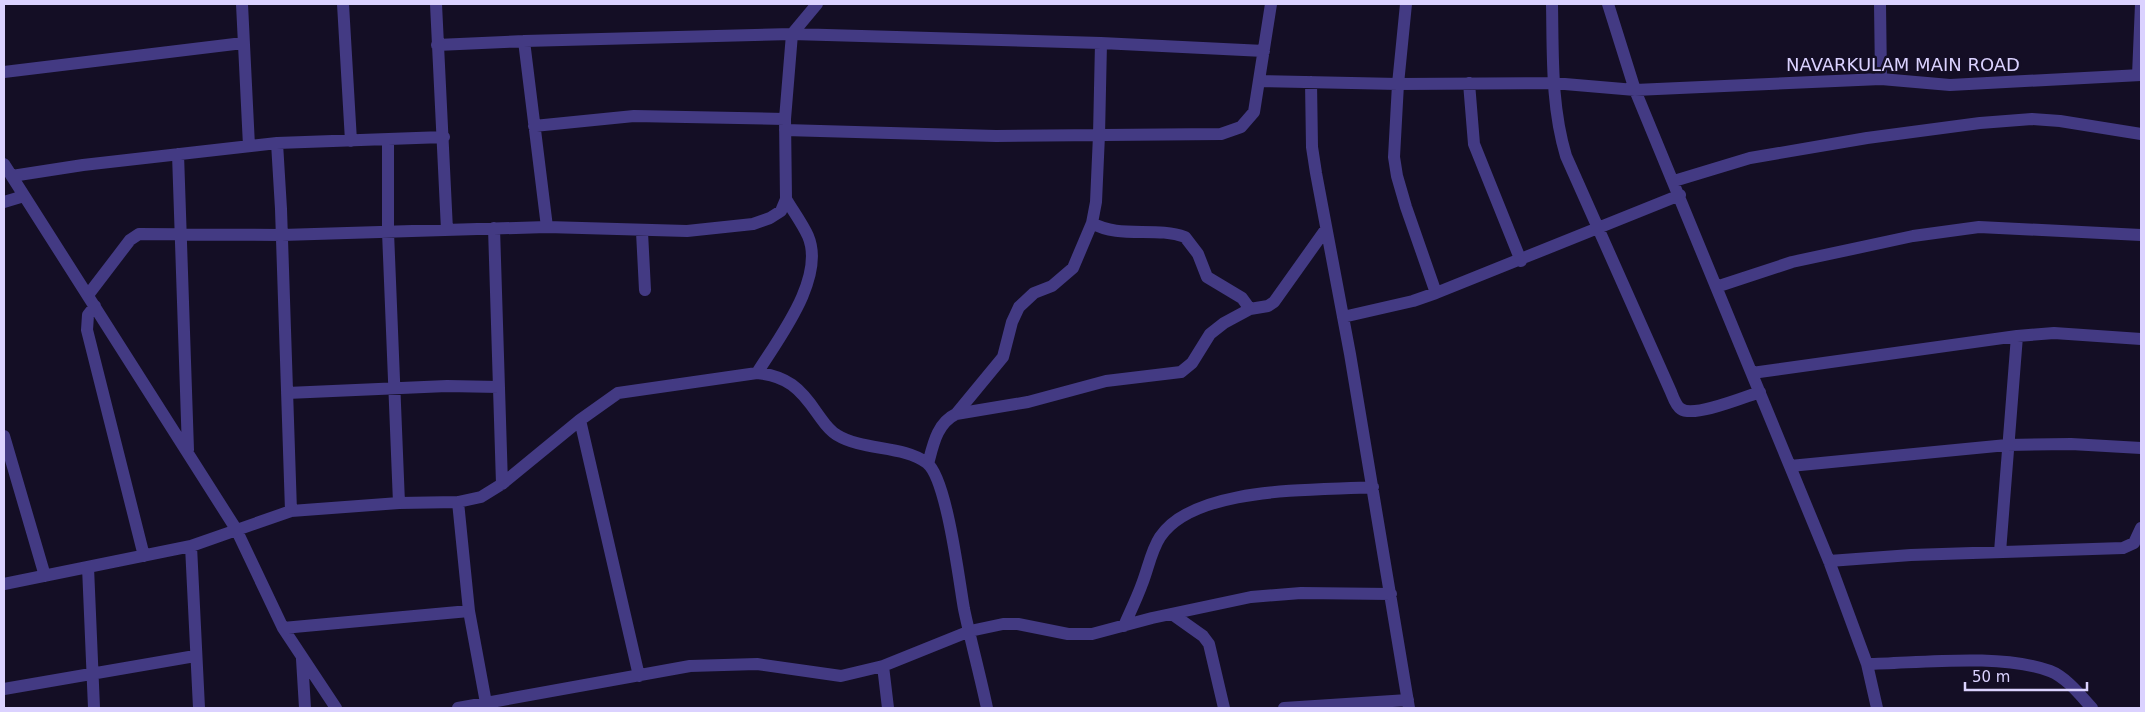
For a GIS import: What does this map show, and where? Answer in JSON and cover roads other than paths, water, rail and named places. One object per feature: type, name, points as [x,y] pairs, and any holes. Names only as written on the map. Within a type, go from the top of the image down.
[{"type":"street","points":[[242,4],[248,146]]},
{"type":"street","points":[[343,4],[351,141]]},
{"type":"street","points":[[436,4],[444,137],[447,230]]},
{"type":"street","points":[[144,556],[86,330],[91,301],[134,237],[148,233],[282,235],[547,227],[642,232],[687,232],[753,224],[781,211],[786,199],[785,125],[792,34],[817,4]]},
{"type":"street","points":[[534,126],[634,116],[996,136],[1221,134],[1241,127],[1254,112],[1271,4]]},
{"type":"street","points":[[1406,4],[1398,84],[1394,157],[1396,176],[1436,293]]},
{"type":"street","points":[[1552,4],[1553,83],[1561,138],[1597,228],[1680,408],[1688,411],[1700,410],[1760,392]]},
{"type":"street","points":[[1608,4],[1635,90],[1680,195],[1829,561],[1867,664],[1877,708]]},
{"type":"street","points":[[1880,4],[1881,79]]},
{"type":"street","points":[[2140,4],[2140,75]]},
{"type":"street","points":[[437,45],[792,34],[1101,42],[1264,51]]},
{"type":"street","points":[[524,41],[547,227]]},
{"type":"street","points":[[956,414],[1003,357],[1012,322],[1020,307],[1034,293],[1052,286],[1073,268],[1092,223],[1096,202],[1101,42]]},
{"type":"street","points":[[4,72],[243,43]]},
{"type":"street","name":"NAVARKULAM MAIN ROAD","points":[[1260,81],[1398,84],[1553,83],[1635,90],[1881,79],[1950,85],[2140,75]]},
{"type":"street","points":[[1284,708],[1409,704],[1373,487],[1312,147],[1311,82]]},
{"type":"street","points":[[1469,83],[1474,144],[1521,261]]},
{"type":"street","points":[[1674,181],[1750,158],[1867,138],[1980,124],[2041,119],[2141,134]]},
{"type":"street","points":[[12,176],[73,166],[277,143],[444,137]]},
{"type":"street","points":[[388,140],[388,232],[399,503]]},
{"type":"street","points":[[277,143],[291,511]]},
{"type":"street","points":[[178,154],[188,450]]},
{"type":"street","points":[[4,164],[188,450],[236,529],[282,628],[336,708]]},
{"type":"street","points":[[1343,318],[1413,302],[1521,261],[1680,195]]},
{"type":"street","points":[[4,202],[24,196]]},
{"type":"street","points":[[757,373],[802,296],[812,264],[808,237],[786,199]]},
{"type":"street","points":[[1092,223],[1102,229],[1175,233],[1186,237],[1198,254],[1207,277],[1242,298],[1250,309]]},
{"type":"street","points":[[1716,286],[1792,262],[1913,236],[1979,227],[2141,235]]},
{"type":"street","points":[[494,228],[502,484]]},
{"type":"street","points":[[928,464],[941,426],[948,417],[956,414],[1028,402],[1106,381],[1181,372],[1192,363],[1210,334],[1224,322],[1250,309],[1268,306],[1274,302],[1326,229]]},
{"type":"street","points":[[642,232],[645,290]]},
{"type":"street","points":[[1752,373],[2017,336],[2064,334],[2141,340]]},
{"type":"street","points":[[2000,552],[2017,336]]},
{"type":"street","points":[[4,584],[191,546],[291,511],[399,503],[458,502],[481,497],[502,484],[580,420],[618,393],[757,373],[777,375],[793,385],[814,407],[827,427],[837,435],[856,444],[918,458],[928,464],[935,474],[948,516],[987,708]]},
{"type":"street","points":[[287,393],[447,386],[499,387]]},
{"type":"street","points":[[580,420],[639,676]]},
{"type":"street","points":[[4,436],[45,576]]},
{"type":"street","points":[[1790,466],[2007,445],[2071,444],[2141,448]]},
{"type":"street","points":[[1124,626],[1160,538],[1173,522],[1189,512],[1220,501],[1248,495],[1373,487]]},
{"type":"street","points":[[458,502],[469,611],[486,703]]},
{"type":"street","points":[[1829,561],[2123,548],[2134,543],[2141,528]]},
{"type":"street","points":[[191,546],[199,708]]},
{"type":"street","points":[[88,567],[94,708]]},
{"type":"street","points":[[458,708],[690,666],[757,664],[841,676],[882,666],[970,631],[1003,624],[1018,624],[1068,634],[1092,634],[1172,614],[1272,594],[1391,594]]},
{"type":"street","points":[[282,628],[469,611]]},
{"type":"street","points":[[1172,614],[1204,636],[1208,644],[1224,708]]},
{"type":"street","points":[[4,689],[93,672],[196,656]]},
{"type":"street","points":[[302,659],[305,708]]},
{"type":"street","points":[[1867,664],[1988,661],[2051,671],[2075,689],[2092,708]]},
{"type":"street","points":[[882,666],[888,708]]}]
